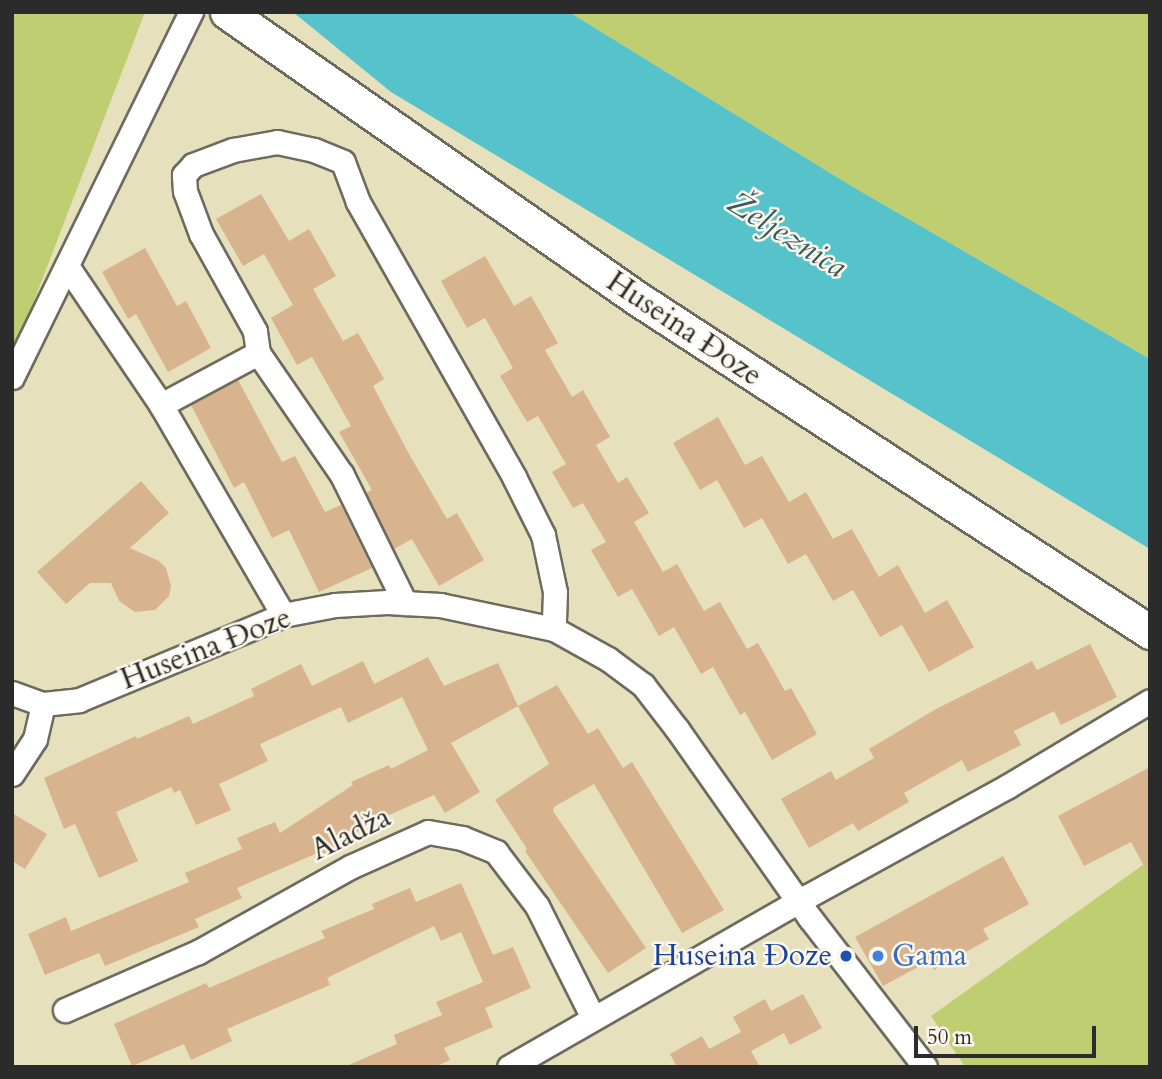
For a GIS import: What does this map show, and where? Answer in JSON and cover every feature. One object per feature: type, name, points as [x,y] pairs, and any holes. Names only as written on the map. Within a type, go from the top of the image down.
[{"type":"street","points":[[12,377],[191,12]]},
{"type":"street","name":"Huseina Đoze","points":[[228,12],[648,306],[1150,632]]},
{"type":"street","points":[[405,603],[342,475],[258,353],[255,331],[201,233],[185,191],[184,175],[193,165],[233,150],[277,142],[314,150],[343,162],[358,202],[514,477],[543,535],[555,592],[554,629]]},
{"type":"street","points":[[67,266],[161,405],[283,615]]},
{"type":"street","points":[[161,405],[258,353]]},
{"type":"street","name":"Huseina Đoze","points":[[12,693],[43,704],[79,700],[283,615],[335,606],[405,603],[453,607],[554,629],[608,659],[643,685],[799,902],[925,1067]]},
{"type":"street","points":[[509,1067],[1031,772],[1150,701]]},
{"type":"street","points":[[12,774],[35,739],[43,704]]},
{"type":"street","name":"Aladža","points":[[65,1010],[198,952],[350,867],[428,832],[462,838],[496,852],[537,906],[593,1018]]},
{"type":"green space","points":[[12,12],[145,12],[12,358]]},
{"type":"green space","points":[[569,12],[1150,12],[1150,359],[848,184]]},
{"type":"green space","points":[[1150,860],[1150,1067],[965,1067],[931,1016]]},
{"type":"water","name":"Željeznica","points":[[293,12],[569,12],[848,184],[1150,359],[1150,549],[391,92]]},
{"type":"building","points":[[261,194],[289,241],[309,229],[336,276],[313,289],[343,341],[358,333],[384,379],[373,386],[409,454],[447,519],[457,513],[484,560],[439,586],[412,539],[394,549],[366,493],[372,490],[339,432],[351,426],[312,357],[297,365],[271,318],[293,305],[264,254],[243,266],[216,219]]},
{"type":"building","points":[[145,248],[177,306],[186,301],[211,348],[168,372],[136,314],[128,319],[102,272]]},
{"type":"building","points":[[485,256],[514,306],[531,296],[558,343],[545,350],[572,397],[583,390],[610,437],[596,445],[618,483],[627,477],[649,513],[634,522],[663,572],[677,564],[704,611],[720,602],[747,649],[758,643],[785,691],[791,688],[817,734],[772,760],[745,712],[740,715],[713,667],[701,674],[674,627],[659,636],[632,589],[618,597],[591,550],[606,542],[583,503],[573,508],[552,472],[566,464],[538,416],[527,422],[500,376],[513,368],[485,318],[467,328],[441,281]]},
{"type":"building","points":[[238,380],[282,462],[295,456],[325,512],[341,505],[372,568],[319,592],[289,530],[272,538],[244,482],[234,488],[191,405]]},
{"type":"building","points":[[718,417],[745,465],[762,456],[789,502],[806,492],[833,539],[852,529],[879,577],[898,565],[925,613],[947,600],[974,647],[929,672],[902,625],[880,637],[853,590],[833,601],[806,554],[788,564],[762,518],[744,528],[717,480],[700,490],[673,443]]},
{"type":"building","points":[[141,481],[169,513],[130,548],[159,561],[166,568],[171,586],[169,596],[155,610],[135,612],[119,601],[111,583],[90,583],[66,604],[37,572]]},
{"type":"building","points":[[1090,644],[1117,697],[1061,725],[1054,711],[1014,731],[1021,745],[968,772],[962,760],[904,793],[909,802],[858,831],[853,823],[809,848],[781,799],[831,771],[836,780],[874,758],[869,749],[936,709],[1032,661],[1037,670]]},
{"type":"building","points":[[428,657],[444,686],[498,663],[518,706],[451,743],[480,792],[445,813],[434,795],[371,823],[324,854],[322,851],[237,888],[242,898],[195,919],[199,927],[105,966],[99,953],[45,975],[28,934],[66,917],[71,931],[189,882],[185,873],[242,849],[237,838],[275,822],[280,833],[353,785],[351,782],[389,765],[391,769],[428,750],[402,697],[348,723],[341,707],[260,744],[268,761],[219,784],[231,810],[196,825],[180,790],[174,793],[171,787],[116,812],[138,861],[99,878],[75,824],[64,829],[44,778],[136,736],[137,739],[189,716],[193,724],[254,696],[251,689],[301,664],[312,686],[363,661],[374,684]]},
{"type":"building","points":[[557,685],[588,734],[598,728],[623,768],[632,762],[724,910],[682,933],[594,784],[554,807],[553,811],[646,948],[608,973],[525,851],[527,849],[495,800],[549,764],[518,706]]},
{"type":"building","points":[[1150,767],[1150,877],[1131,842],[1084,866],[1058,816]]},
{"type":"building","points":[[12,813],[47,834],[25,869],[12,861]]},
{"type":"building","points":[[1003,856],[1029,904],[983,929],[989,939],[934,970],[929,961],[883,986],[855,937]]},
{"type":"building","points":[[461,883],[493,955],[513,947],[531,988],[485,1008],[493,1027],[444,1048],[450,1060],[435,1067],[344,1067],[397,1044],[394,1035],[442,1015],[436,1002],[483,982],[461,932],[441,941],[434,926],[327,978],[330,985],[227,1029],[232,1041],[191,1060],[184,1044],[132,1066],[114,1024],[206,983],[209,988],[325,938],[321,931],[374,909],[372,904],[410,888],[416,902]]},
{"type":"building","points":[[803,994],[822,1028],[790,1045],[784,1033],[751,1051],[760,1067],[677,1067],[670,1054],[702,1036],[709,1049],[741,1032],[733,1017],[765,999],[771,1011]]},
{"type":"place","name":"Huseina Đoze","points":[[846,956]]},
{"type":"place","name":"Gama","points":[[878,956]]}]
